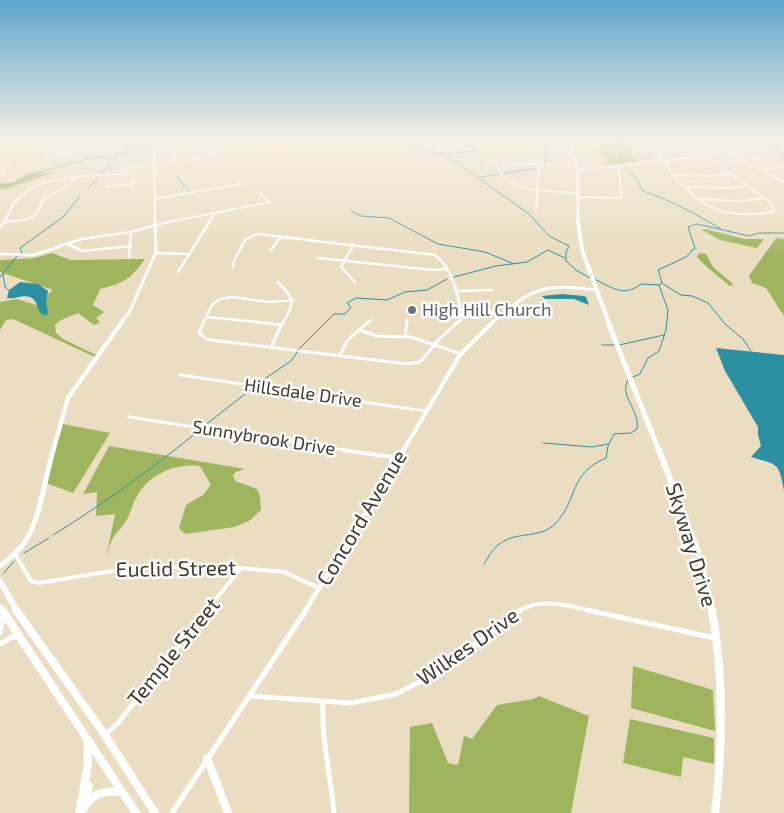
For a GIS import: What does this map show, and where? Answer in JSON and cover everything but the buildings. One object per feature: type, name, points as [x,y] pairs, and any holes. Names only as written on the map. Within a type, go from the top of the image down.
[{"type":"highway","name":"Skyway Drive","points":[[577,179],[579,239],[695,544],[707,588],[717,638],[720,666],[721,728],[719,781],[715,813]]},
{"type":"highway","points":[[0,581],[18,614],[105,735],[155,813]]},
{"type":"highway","points":[[2,610],[136,813]]},
{"type":"highway","points":[[82,810],[89,786],[85,783],[88,764],[86,739]]},
{"type":"highway","points":[[207,758],[228,813]]},
{"type":"highway","points":[[82,810],[100,791],[122,792]]},
{"type":"main road","points":[[0,566],[15,554],[26,540],[34,520],[68,398],[129,313],[156,253],[155,179]]},
{"type":"street","points":[[0,227],[5,222],[12,204],[23,194],[48,181],[63,179]]},
{"type":"street","points":[[5,222],[24,220],[35,216],[44,199],[70,184],[75,179]]},
{"type":"street","points":[[133,179],[133,189]]},
{"type":"street","points":[[507,179],[516,186],[578,195],[621,198],[619,179]]},
{"type":"street","points":[[536,210],[538,179]]},
{"type":"street","points":[[678,179],[711,206],[744,214],[774,211],[774,207],[739,179]]},
{"type":"street","points":[[106,187],[133,184]]},
{"type":"street","points":[[155,199],[240,184]]},
{"type":"street","points":[[686,186],[730,188],[748,186]]},
{"type":"street","points":[[0,254],[34,255],[82,239],[131,232],[238,206],[270,202],[261,193]]},
{"type":"street","points":[[700,199],[739,201],[764,198]]},
{"type":"street","points":[[178,272],[214,214]]},
{"type":"street","points":[[129,256],[131,232]]},
{"type":"street","points":[[233,267],[233,262],[247,238],[257,234],[435,255],[442,260],[456,291],[460,320],[434,344],[423,359],[413,363],[205,338],[199,332],[212,305],[226,298],[269,302],[293,300]]},
{"type":"street","points":[[271,250],[281,236]]},
{"type":"street","points":[[66,244],[83,251],[131,246]]},
{"type":"street","points":[[354,244],[341,268],[355,282]]},
{"type":"street","points":[[156,253],[189,254]]},
{"type":"street","points":[[318,258],[434,270],[447,269]]},
{"type":"street","points":[[271,347],[293,300],[291,295],[278,282]]},
{"type":"street","name":"Concord Avenue","points":[[173,811],[320,589],[461,354],[528,294],[542,288],[557,286],[597,290]]},
{"type":"street","points":[[456,291],[492,290]]},
{"type":"street","points":[[460,310],[485,310],[502,316]]},
{"type":"street","points":[[206,317],[282,325]]},
{"type":"street","points":[[340,355],[344,344],[371,320]]},
{"type":"street","points":[[405,336],[407,320]]},
{"type":"street","points":[[360,330],[376,336],[405,336],[461,354]]},
{"type":"street","name":"Hillsdale Drive","points":[[180,375],[426,411]]},
{"type":"street","name":"Sunnybrook Drive","points":[[129,417],[398,458]]},
{"type":"street","name":"Euclid Street","points":[[15,554],[31,581],[39,583],[137,567],[242,567],[284,572],[320,589]]},
{"type":"street","name":"Temple Street","points":[[105,735],[117,724],[242,567]]},
{"type":"street","name":"Wilkes Drive","points":[[248,696],[351,703],[396,694],[437,672],[526,607],[538,604],[563,605],[717,638]]},
{"type":"street","points":[[0,634],[2,610]]},
{"type":"street","points":[[0,644],[12,637],[19,637]]},
{"type":"street","points":[[323,702],[322,722],[331,778],[334,813]]},
{"type":"green space","points":[[19,179],[35,179],[0,190],[0,183],[13,183]]},
{"type":"green space","points":[[705,229],[745,239],[764,239],[757,248],[720,240],[702,230]]},
{"type":"green space","points":[[776,238],[784,239],[784,316],[766,288],[752,283],[749,276]]},
{"type":"green space","points":[[52,253],[71,260],[145,259],[131,276],[115,285],[100,289],[93,305],[104,312],[96,318],[100,322],[94,325],[78,313],[61,320],[55,325],[56,333],[63,339],[96,355],[95,357],[13,319],[6,320],[0,330],[0,302],[17,299],[36,305],[53,290],[0,272],[0,260],[34,258]]},
{"type":"green space","points":[[699,253],[706,254],[713,267],[733,284],[730,286],[708,268],[697,257]]},
{"type":"green space","points":[[63,424],[110,433],[73,493],[46,483]]},
{"type":"green space","points":[[109,446],[245,469],[233,475],[235,481],[257,489],[260,496],[261,510],[249,521],[234,527],[185,534],[179,528],[186,505],[203,495],[211,485],[200,466],[173,468],[156,476],[142,488],[126,521],[111,542],[106,558],[115,514],[96,516],[97,492],[83,494]]},
{"type":"green space","points":[[633,666],[713,690],[715,731],[631,708]]},
{"type":"green space","points":[[539,696],[589,716],[571,813],[409,813],[410,727],[432,723],[448,763],[458,765],[464,736],[472,739],[497,705],[533,699]]},
{"type":"green space","points":[[630,719],[714,738],[714,764],[683,757],[681,777],[623,763]]},
{"type":"water","points":[[20,282],[38,284],[48,291],[46,302],[48,313],[46,316],[40,313],[37,304],[32,298],[25,296],[7,298],[9,290]]},
{"type":"water","points":[[562,294],[584,296],[589,305],[574,299],[545,299],[542,296]]},
{"type":"water","points":[[716,348],[784,355],[784,491],[778,469],[772,463],[751,457],[761,446],[758,427],[725,371]]},
{"type":"waterway","points":[[0,186],[24,179]]},
{"type":"waterway","points":[[88,188],[98,179]]},
{"type":"waterway","points":[[179,179],[189,191]]},
{"type":"waterway","points":[[480,179],[529,214],[549,236],[569,246],[566,252],[566,261],[576,270],[590,278]]},
{"type":"waterway","points":[[637,179],[643,191],[683,208],[721,229]]},
{"type":"waterway","points":[[22,253],[20,248],[63,217],[80,196]]},
{"type":"waterway","points":[[351,211],[361,216],[389,218],[438,244],[485,252],[513,264]]},
{"type":"waterway","points":[[659,285],[662,283],[658,270],[686,257],[695,248],[688,227],[697,224],[749,236],[759,233],[784,233]]},
{"type":"waterway","points":[[513,264],[527,262],[548,250],[565,258]]},
{"type":"waterway","points":[[0,277],[17,256]]},
{"type":"waterway","points":[[454,277],[496,266],[513,264]]},
{"type":"waterway","points":[[3,274],[5,287],[9,290]]},
{"type":"waterway","points":[[299,349],[334,314],[345,314],[351,307],[347,303],[356,298],[387,300],[405,292],[427,290],[447,279]]},
{"type":"waterway","points":[[594,279],[623,291],[635,288],[641,284],[659,285]]},
{"type":"waterway","points":[[663,284],[681,295],[692,296],[708,303],[725,324],[743,339],[751,351]]},
{"type":"waterway","points":[[633,377],[640,374],[648,358],[659,351],[666,330],[668,310],[659,285]]},
{"type":"waterway","points":[[619,345],[664,335]]},
{"type":"waterway","points":[[602,345],[615,345]]},
{"type":"waterway","points":[[257,384],[291,361],[298,351]]},
{"type":"waterway","points":[[484,564],[491,552],[507,539],[542,532],[555,524],[563,515],[579,479],[594,464],[606,458],[608,446],[614,434],[631,433],[637,429],[637,422],[626,390],[629,379]]},
{"type":"waterway","points":[[204,426],[254,387]]},
{"type":"waterway","points":[[53,535],[129,484],[201,429]]},
{"type":"waterway","points":[[543,443],[592,447],[608,444]]},
{"type":"waterway","points":[[24,553],[49,538]]},
{"type":"waterway","points":[[4,573],[14,561]]},
{"type":"place","name":"High Hill Church","points":[[412,310]]}]
